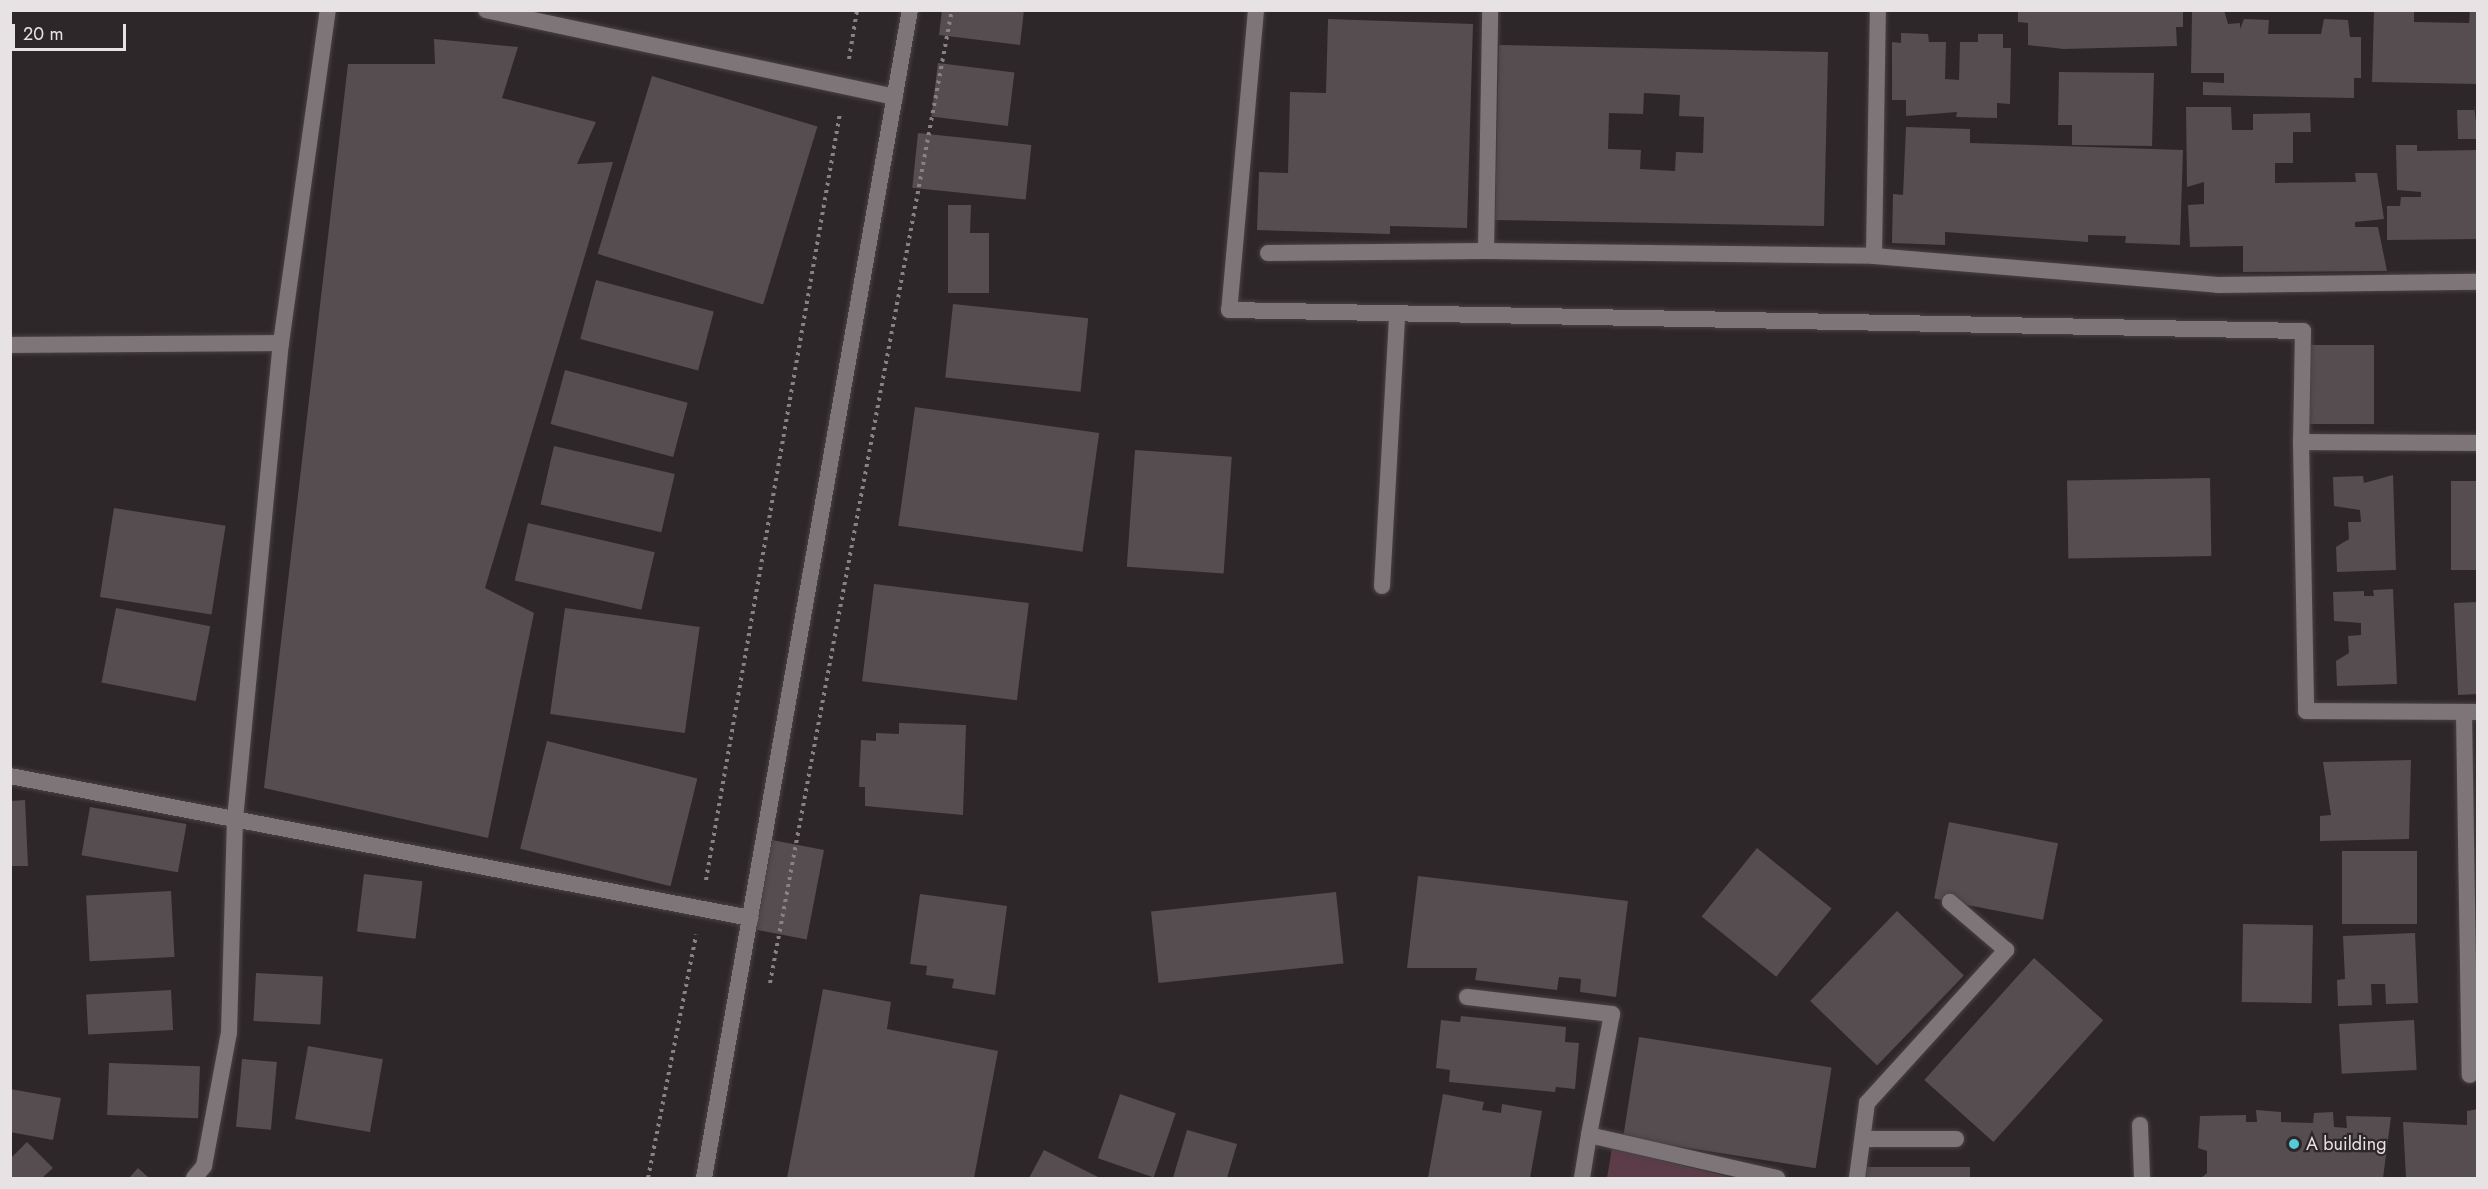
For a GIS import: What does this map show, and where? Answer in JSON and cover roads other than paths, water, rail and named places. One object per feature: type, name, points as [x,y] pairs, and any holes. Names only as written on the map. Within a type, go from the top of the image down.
[{"type":"street","points":[[194,1179],[204,1166],[228,1033],[235,819],[281,343],[328,10]]},
{"type":"street","points":[[486,10],[895,97]]},
{"type":"street","points":[[704,1179],[910,10]]},
{"type":"street","points":[[1256,10],[1229,310],[2303,331],[2301,442],[2306,711],[2471,712],[2470,1075]]},
{"type":"street","points":[[1486,251],[1490,10]]},
{"type":"street","points":[[1874,256],[1878,10]]},
{"type":"street","points":[[1268,253],[1486,251],[1874,256],[2217,285],[2478,282]]},
{"type":"street","points":[[1382,586],[1397,315]]},
{"type":"street","points":[[10,345],[281,343]]},
{"type":"street","points":[[2301,442],[2478,443]]},
{"type":"street","points":[[10,776],[750,918]]},
{"type":"street","points":[[1857,1179],[1866,1139],[1867,1103],[2006,950],[1950,902]]},
{"type":"street","points":[[1467,997],[1612,1014],[1582,1179]]},
{"type":"street","points":[[2140,1125],[2142,1179]]},
{"type":"street","points":[[1589,1135],[1777,1179]]},
{"type":"street","points":[[1866,1139],[1956,1139]]},
{"type":"place","name":"A building","points":[[2294,1144]]}]
